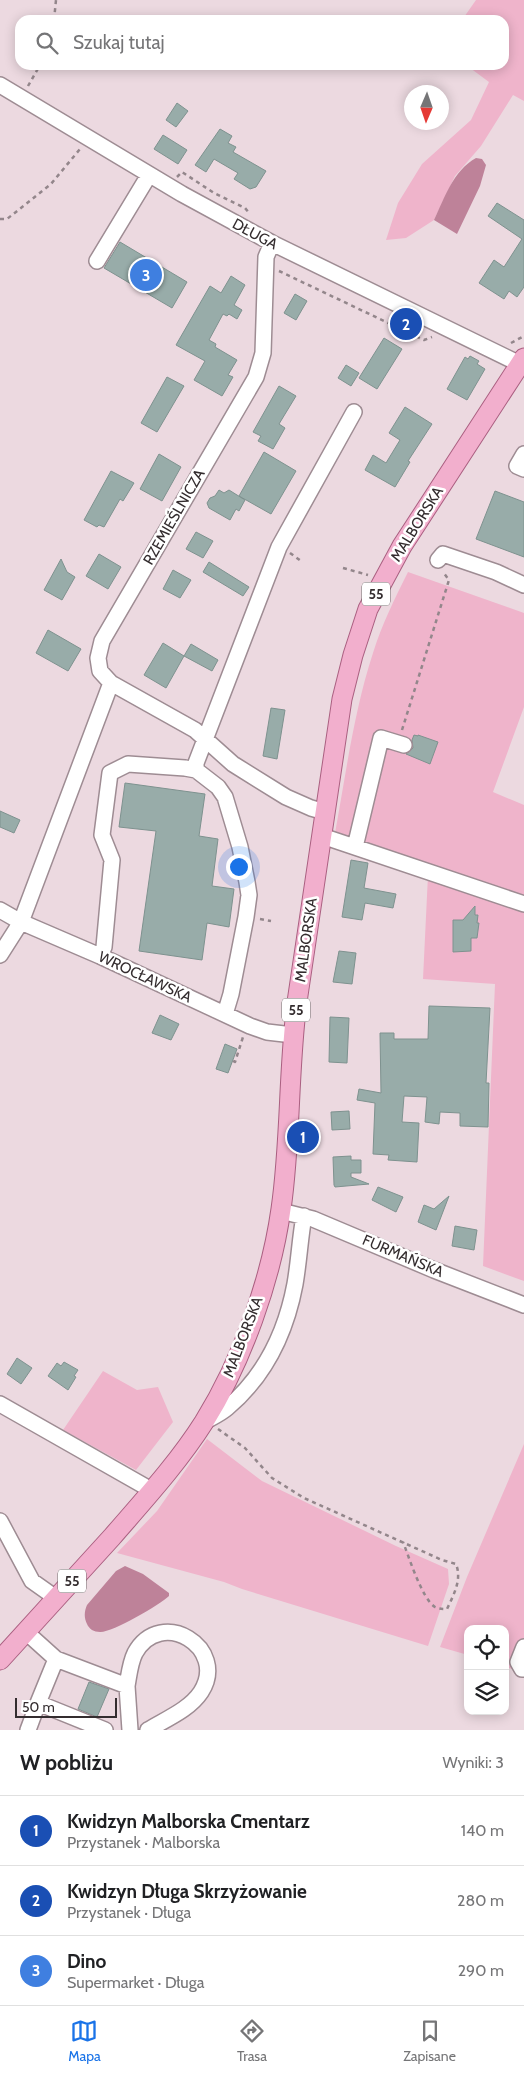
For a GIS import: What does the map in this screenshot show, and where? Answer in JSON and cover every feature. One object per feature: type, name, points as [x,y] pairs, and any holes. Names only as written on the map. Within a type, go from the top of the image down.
[{"type":"main road","name":"MALBORSKA","points":[[0,1660],[153,1491],[180,1456],[204,1422],[223,1387],[255,1313],[281,1211],[293,1035],[342,699],[353,655],[368,609],[402,546],[523,363]]},
{"type":"street","name":"DŁUGA","points":[[0,85],[149,174],[272,243],[523,363]]},
{"type":"street","points":[[97,261],[149,174]]},
{"type":"street","name":"RZEMIEŚLNICZA","points":[[272,243],[266,258],[263,353],[256,377],[102,641],[98,658],[100,671],[111,682],[196,730],[233,764],[286,797],[325,812]]},
{"type":"street","points":[[196,770],[196,763],[233,672],[279,547],[354,412]]},
{"type":"street","points":[[524,454],[517,466],[524,469]]},
{"type":"street","points":[[438,560],[443,554],[496,572],[524,585]]},
{"type":"street","points":[[0,955],[21,922],[111,682]]},
{"type":"street","points":[[355,847],[382,738],[401,744]]},
{"type":"street","points":[[100,956],[104,946],[112,860],[102,835],[110,773],[128,764],[196,770],[218,787],[225,797],[240,847],[247,882],[248,896],[244,926],[231,994],[225,1014]]},
{"type":"street","points":[[322,836],[524,904]]},
{"type":"street","name":"WROCŁAWSKA","points":[[0,910],[21,922],[266,1032],[293,1035]]},
{"type":"street","name":"FURMAŃSKA","points":[[281,1211],[304,1216],[524,1305]]},
{"type":"street","points":[[204,1422],[226,1409],[250,1384],[268,1360],[277,1343],[285,1323],[295,1284],[304,1216]]},
{"type":"street","points":[[0,1404],[153,1491]]},
{"type":"street","points":[[0,1521],[32,1581],[56,1598]]},
{"type":"street","points":[[26,1632],[56,1659],[127,1686]]},
{"type":"street","points":[[130,1730],[127,1686],[136,1653],[144,1641],[152,1635],[165,1633],[179,1634],[190,1639],[200,1648],[206,1662],[207,1677],[202,1691],[194,1701],[148,1730]]},
{"type":"street","points":[[524,1647],[518,1662],[522,1669],[524,1669]]},
{"type":"street","points":[[28,1730],[56,1659]]},
{"type":"street","points":[[38,1703],[105,1730]]},
{"type":"path","points":[[54,15],[56,0]]},
{"type":"path","points":[[21,98],[37,70]]},
{"type":"path","points":[[0,220],[7,219],[51,184],[88,138]]},
{"type":"path","points":[[266,265],[424,340],[438,334]]},
{"type":"path","points":[[505,343],[513,343],[524,336]]},
{"type":"path","points":[[343,568],[373,576]]},
{"type":"path","points":[[401,744],[448,583]]},
{"type":"path","points":[[233,1061],[235,1062],[244,1034]]},
{"type":"path","points":[[204,1422],[227,1434],[245,1448],[272,1478],[304,1498],[403,1542],[442,1560],[456,1564],[460,1574],[456,1591],[447,1609],[437,1609],[430,1603],[403,1542]]},
{"type":"shaded area","points":[[476,0],[524,0],[524,101],[513,95],[481,146],[455,176],[434,220],[406,238],[386,240],[398,203],[422,164],[471,120],[489,82],[473,70],[509,70],[509,15],[466,15]]},
{"type":"shaded area","points":[[476,158],[482,159],[486,165],[480,186],[457,234],[434,220],[456,177],[468,163]]},
{"type":"shaded area","points":[[408,572],[524,613],[524,707],[493,792],[524,805],[524,1281],[483,1266],[495,984],[423,979],[428,875],[333,844],[355,724],[366,676],[380,632]]},
{"type":"shaded area","points":[[103,1371],[137,1390],[158,1387],[173,1422],[136,1470],[63,1430]]},
{"type":"shaded area","points":[[207,1439],[262,1481],[448,1569],[449,1584],[428,1646],[224,1582],[117,1553],[157,1511]]},
{"type":"shaded area","points":[[524,1444],[524,1672],[509,1668],[509,1625],[464,1625],[464,1654],[440,1647],[467,1577]]},
{"type":"shaded area","points":[[125,1566],[143,1574],[169,1593],[169,1596],[146,1612],[114,1628],[100,1632],[94,1631],[89,1627],[85,1619],[87,1605],[116,1571]]},
{"type":"building","points":[[177,103],[188,111],[176,127],[166,120]]},
{"type":"building","points":[[220,129],[232,136],[228,143],[236,147],[233,152],[266,171],[256,187],[250,189],[234,179],[238,173],[214,159],[206,172],[195,165]]},
{"type":"building","points":[[163,135],[187,150],[178,164],[154,149]]},
{"type":"building","points":[[497,203],[524,220],[524,287],[517,297],[509,291],[504,299],[479,283],[494,260],[504,267],[522,239],[488,216]]},
{"type":"building","points":[[120,242],[187,282],[172,308],[104,268]]},
{"type":"building","points":[[231,276],[245,285],[234,305],[242,310],[237,319],[229,314],[227,316],[223,314],[209,340],[216,344],[215,347],[237,360],[228,375],[233,377],[222,396],[194,380],[205,361],[176,345],[210,286],[221,293]]},
{"type":"building","points":[[295,294],[307,301],[296,320],[284,313]]},
{"type":"building","points":[[384,338],[402,349],[377,389],[359,378]]},
{"type":"building","points":[[470,356],[479,361],[477,364],[485,369],[467,400],[447,389],[465,357],[468,359]]},
{"type":"building","points":[[346,365],[359,373],[351,386],[338,378]]},
{"type":"building","points":[[167,377],[184,386],[157,432],[141,423]]},
{"type":"building","points":[[279,386],[296,396],[279,424],[285,428],[273,449],[258,441],[261,436],[253,432]]},
{"type":"building","points":[[405,407],[432,424],[408,461],[410,462],[395,487],[365,470],[373,455],[386,463],[400,440],[389,433]]},
{"type":"building","points":[[264,452],[296,471],[271,514],[239,496]]},
{"type":"building","points":[[159,454],[181,467],[162,501],[140,489]]},
{"type":"building","points":[[111,471],[134,483],[123,501],[120,499],[104,527],[99,525],[97,527],[84,520]]},
{"type":"building","points":[[219,490],[224,493],[229,490],[245,500],[239,511],[236,509],[230,520],[209,508],[207,503]]},
{"type":"building","points":[[495,491],[524,502],[524,557],[476,539]]},
{"type":"building","points":[[196,532],[213,541],[203,558],[186,549]]},
{"type":"building","points":[[99,554],[121,567],[108,589],[86,576]]},
{"type":"building","points":[[61,559],[67,572],[75,577],[62,600],[44,590]]},
{"type":"building","points":[[209,562],[249,587],[243,596],[203,572]]},
{"type":"building","points":[[173,570],[191,580],[180,598],[163,589]]},
{"type":"building","points":[[48,630],[81,649],[68,671],[36,653]]},
{"type":"building","points":[[163,643],[184,656],[166,688],[144,675]]},
{"type":"building","points":[[191,644],[218,660],[212,671],[184,656]]},
{"type":"building","points":[[271,708],[285,710],[277,759],[263,756]]},
{"type":"building","points":[[414,735],[438,742],[430,764],[406,754],[413,748],[412,740]]},
{"type":"building","points":[[125,783],[205,794],[199,836],[218,839],[212,886],[234,889],[229,927],[207,923],[202,960],[139,951],[156,831],[119,827]]},
{"type":"building","points":[[0,811],[20,820],[14,833],[0,827]]},
{"type":"building","points":[[351,860],[368,863],[364,888],[396,894],[393,908],[365,903],[362,920],[342,917]]},
{"type":"building","points":[[475,906],[475,915],[478,915],[477,923],[479,923],[477,938],[471,938],[471,951],[453,952],[453,920],[463,920]]},
{"type":"building","points":[[339,951],[356,953],[352,984],[333,982]]},
{"type":"building","points":[[429,1006],[490,1008],[486,1083],[489,1083],[488,1127],[460,1126],[460,1113],[440,1112],[439,1124],[425,1122],[427,1097],[404,1096],[402,1122],[419,1123],[417,1162],[388,1160],[389,1155],[373,1154],[375,1103],[357,1100],[359,1089],[381,1093],[380,1033],[394,1033],[394,1039],[428,1039]]},
{"type":"building","points":[[160,1015],[179,1024],[171,1040],[152,1033]]},
{"type":"building","points":[[330,1017],[349,1018],[347,1063],[329,1062]]},
{"type":"building","points":[[225,1044],[237,1049],[228,1073],[216,1069]]},
{"type":"building","points":[[349,1111],[350,1129],[332,1130],[331,1112]]},
{"type":"building","points":[[351,1156],[351,1160],[361,1160],[361,1173],[351,1173],[351,1177],[369,1184],[335,1187],[333,1157]]},
{"type":"building","points":[[378,1187],[403,1197],[396,1212],[372,1200]]},
{"type":"building","points":[[449,1196],[436,1230],[418,1222],[424,1205],[434,1209]]},
{"type":"building","points":[[455,1226],[477,1230],[474,1250],[452,1246]]},
{"type":"building","points":[[17,1358],[32,1368],[21,1384],[7,1374]]},
{"type":"building","points":[[64,1362],[78,1370],[68,1390],[48,1376],[57,1363],[61,1366]]},
{"type":"building","points":[[89,1682],[109,1689],[97,1717],[78,1709]]},
{"type":"place","name":"Dino","points":[[146,275]]},
{"type":"place","name":"Kwidzyn Długa Skrzyżowanie","points":[[406,324]]},
{"type":"place","name":"Kwidzyn Malborska Cmentarz","points":[[303,1137]]}]
